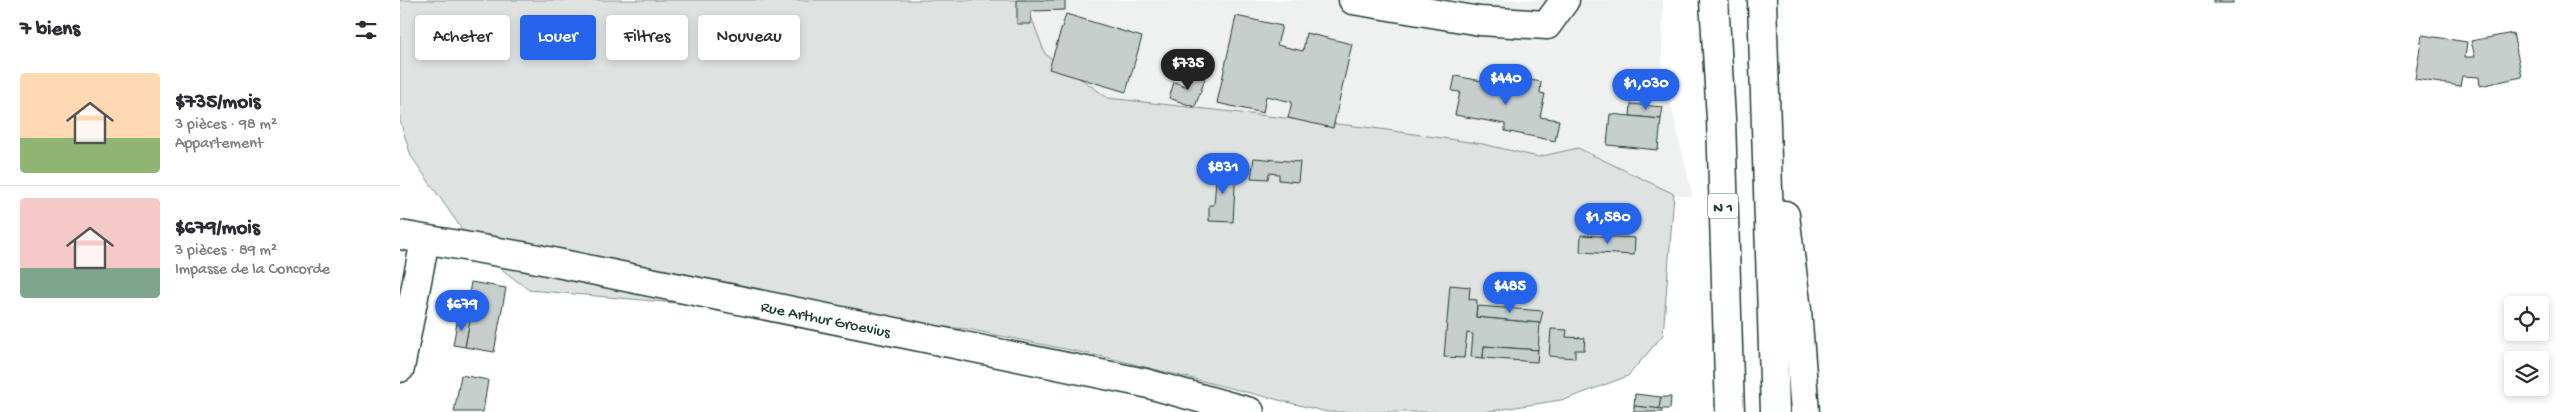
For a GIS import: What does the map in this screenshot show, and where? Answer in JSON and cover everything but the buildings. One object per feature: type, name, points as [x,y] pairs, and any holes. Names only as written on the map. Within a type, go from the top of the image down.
[{"type":"main road","points":[[1353,0],[1480,21],[1547,25],[1565,0]]},
{"type":"main road","points":[[1451,0],[1480,21]]},
{"type":"main road","name":"N 1","points":[[1714,0],[1721,119],[1730,412]]},
{"type":"main road","points":[[1762,0],[1766,67],[1775,412]]},
{"type":"main road","points":[[1766,67],[1797,310],[1805,412]]},
{"type":"main road","points":[[400,368],[413,238]]},
{"type":"main road","name":"Rue Arthur Groevius","points":[[413,238],[528,257],[1145,383],[1250,412]]},
{"type":"shaded area","points":[[400,0],[1025,0],[1045,54],[1108,98],[1373,128],[1483,144],[1538,157],[1578,148],[1674,194],[1663,335],[1628,376],[1567,399],[1484,412],[1327,412],[1109,358],[967,329],[529,290],[477,251],[411,156],[400,121]]},
{"type":"shaded area","points":[[910,0],[1663,0],[1662,69],[1693,197],[988,102]]}]
